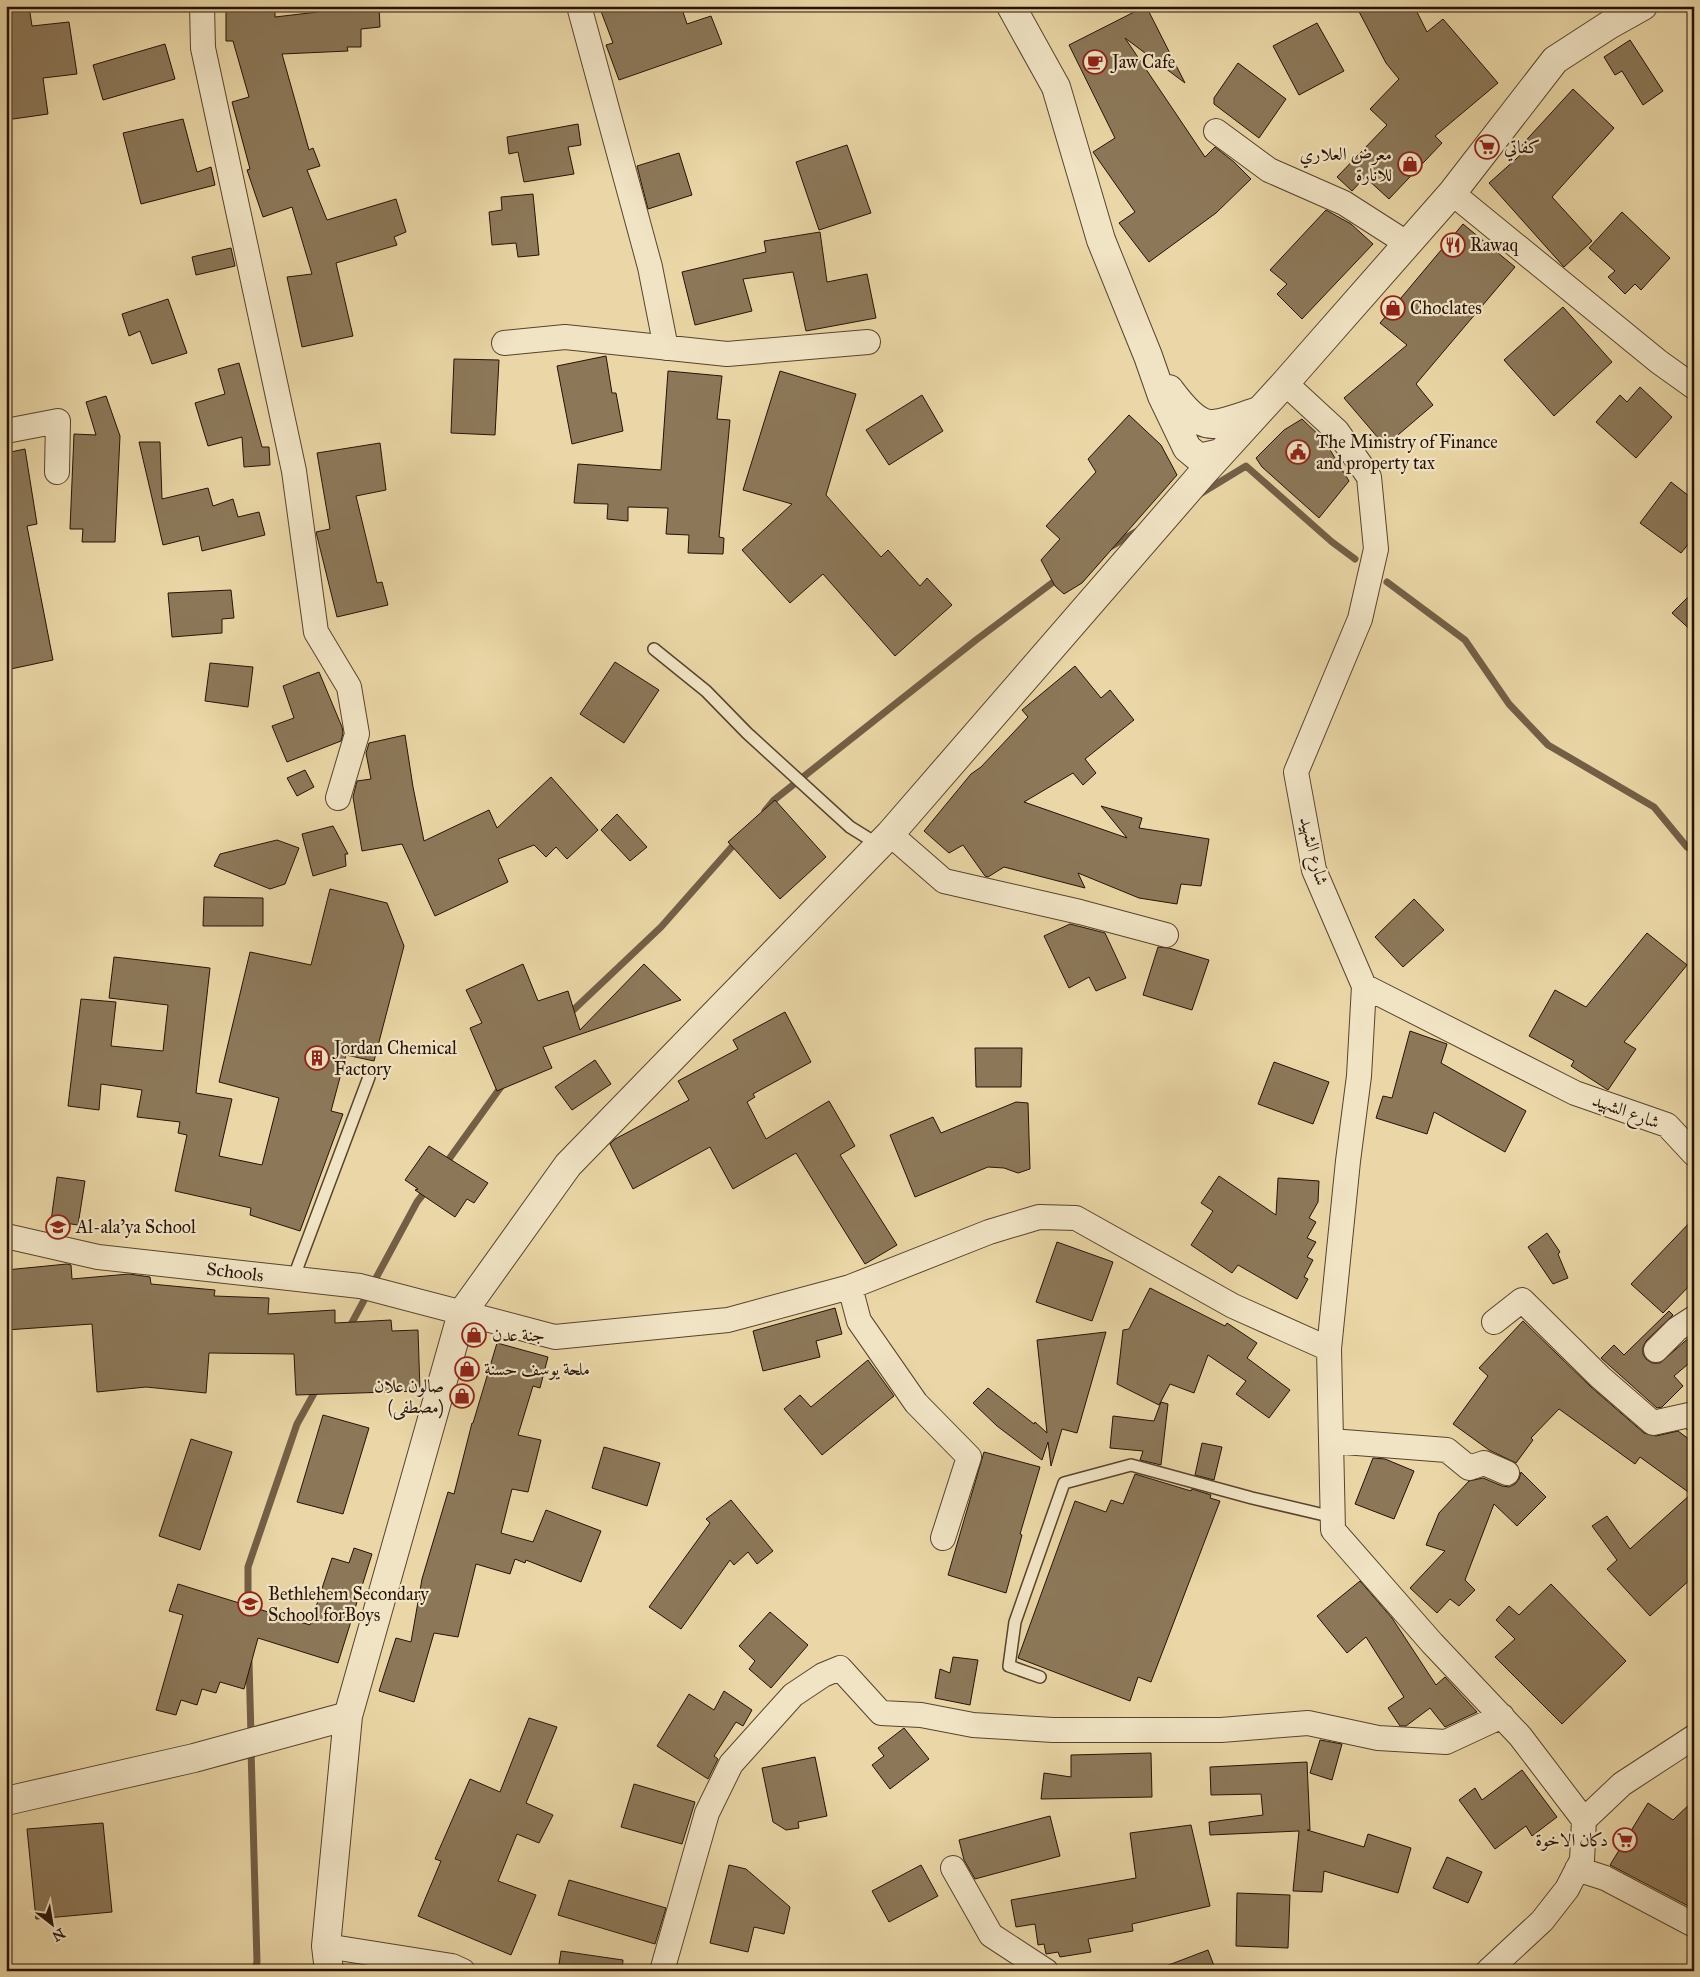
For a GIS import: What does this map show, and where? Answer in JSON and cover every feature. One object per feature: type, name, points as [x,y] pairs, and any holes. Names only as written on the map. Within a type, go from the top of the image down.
[{"type":"street","points":[[202,6],[203,48],[294,471],[316,632],[349,687],[357,734],[338,798]]},
{"type":"street","points":[[579,6],[650,267],[666,348]]},
{"type":"street","points":[[1011,6],[1056,87],[1101,240],[1148,356],[1162,396],[1187,448],[1199,458],[1221,453]]},
{"type":"street","points":[[463,1971],[452,1966],[328,1958],[348,1716],[462,1313],[568,1165],[885,840],[1221,453],[1452,193],[1555,60],[1609,25],[1643,6]]},
{"type":"street","points":[[1216,131],[1269,170],[1344,203],[1408,244]]},
{"type":"street","points":[[1452,193],[1659,362],[1694,387]]},
{"type":"street","points":[[504,343],[566,337],[727,354],[868,342]]},
{"type":"street","points":[[1148,356],[1181,406],[1196,418],[1212,425],[1259,411]]},
{"type":"street","name":"شارع الشهيد","points":[[1285,383],[1337,431],[1369,477],[1376,549],[1360,619],[1296,772],[1314,870],[1364,986],[1575,1093],[1667,1125],[1694,1154]]},
{"type":"street","points":[[6,431],[58,421],[57,472]]},
{"type":"street","points":[[1184,496],[1187,448]]},
{"type":"street","points":[[885,840],[944,881],[1080,912],[1166,935]]},
{"type":"street","points":[[1364,986],[1359,1076],[1348,1161],[1329,1349],[1333,1530],[1432,1643],[1520,1736],[1584,1820],[1582,1860],[1567,1889],[1542,1921],[1488,1971]]},
{"type":"street","name":"Schools","points":[[6,1236],[98,1257],[360,1286],[555,1337],[728,1320],[850,1287],[990,1232],[1039,1217],[1076,1218],[1233,1306],[1329,1349]]},
{"type":"street","points":[[850,1287],[860,1321],[916,1403],[969,1457],[943,1538]]},
{"type":"street","points":[[1494,1322],[1522,1300],[1600,1377],[1652,1423],[1689,1415],[1694,1419]]},
{"type":"street","points":[[1656,1350],[1677,1329],[1694,1318]]},
{"type":"street","points":[[1331,1441],[1447,1450],[1469,1468],[1484,1463],[1507,1473]]},
{"type":"street","points":[[662,1971],[707,1813],[731,1764],[793,1695],[823,1674],[840,1668],[881,1713],[921,1715],[972,1724],[1053,1730],[1221,1730],[1308,1723],[1378,1738],[1446,1742],[1502,1716]]},
{"type":"street","points":[[6,1801],[194,1758],[348,1716]]},
{"type":"street","points":[[1584,1820],[1622,1784],[1694,1737]]},
{"type":"street","points":[[952,1868],[991,1935],[1046,1971]]},
{"type":"street","points":[[1577,1869],[1605,1878],[1694,1925]]},
{"type":"lane","points":[[654,649],[706,691],[747,733],[850,827],[885,840]]},
{"type":"lane","points":[[293,1279],[369,1077]]},
{"type":"lane","points":[[1040,1677],[1009,1666],[1016,1622],[1064,1483],[1131,1465],[1252,1498],[1333,1517]]},
{"type":"building","points":[[6,6],[29,6],[32,26],[69,22],[77,74],[43,78],[48,114],[6,120]]},
{"type":"building","points":[[226,6],[275,6],[275,17],[318,12],[318,6],[379,6],[380,27],[361,29],[361,47],[347,47],[348,51],[282,54],[309,150],[313,148],[320,166],[307,170],[327,220],[396,199],[406,232],[394,237],[397,245],[336,263],[353,336],[302,347],[287,277],[312,274],[292,207],[263,217],[247,170],[250,169],[232,102],[249,97],[233,41],[226,41]]},
{"type":"building","points":[[599,6],[681,6],[687,24],[711,16],[722,44],[619,80],[606,45],[613,43]]},
{"type":"building","points":[[1146,6],[1185,83],[1125,38],[1205,157],[1215,147],[1251,179],[1216,213],[1149,262],[1119,223],[1135,212],[1093,152],[1115,138],[1069,45]]},
{"type":"building","points":[[1356,6],[1414,6],[1427,32],[1443,19],[1498,83],[1435,136],[1442,143],[1389,199],[1365,177],[1352,191],[1337,177],[1387,125],[1370,109],[1399,79],[1386,63]]},
{"type":"building","points":[[1317,23],[1344,71],[1299,95],[1273,46]]},
{"type":"building","points":[[1630,40],[1663,91],[1643,105],[1622,71],[1615,75],[1604,57]]},
{"type":"building","points":[[165,44],[175,79],[103,100],[93,65]]},
{"type":"building","points":[[1238,63],[1286,99],[1259,138],[1214,104],[1214,98]]},
{"type":"building","points":[[1573,89],[1614,128],[1552,197],[1592,241],[1564,267],[1489,183],[1525,151],[1520,147]]},
{"type":"building","points":[[183,119],[197,172],[211,167],[215,185],[141,204],[123,133]]},
{"type":"building","points":[[578,124],[581,145],[568,147],[574,174],[524,182],[518,152],[509,154],[507,137]]},
{"type":"building","points":[[847,145],[871,213],[819,230],[796,162]]},
{"type":"building","points":[[679,153],[692,195],[648,209],[637,166]]},
{"type":"building","points":[[533,194],[539,255],[518,257],[516,243],[492,245],[489,212],[502,210],[501,197]]},
{"type":"building","points":[[1326,210],[1351,224],[1373,244],[1302,319],[1277,294],[1287,284],[1270,270]]},
{"type":"building","points":[[1622,212],[1670,258],[1641,290],[1635,284],[1625,294],[1608,277],[1615,271],[1589,248]]},
{"type":"building","points":[[1463,224],[1515,267],[1416,384],[1433,405],[1385,446],[1344,398],[1407,345],[1380,323]]},
{"type":"building","points":[[820,232],[827,282],[867,274],[876,318],[806,331],[793,272],[743,279],[752,311],[695,325],[682,272],[766,252],[764,241]]},
{"type":"building","points":[[231,248],[235,266],[196,275],[192,257]]},
{"type":"building","points":[[168,299],[187,353],[152,364],[140,331],[129,336],[122,314]]},
{"type":"building","points":[[1563,307],[1612,362],[1554,416],[1504,360]]},
{"type":"building","points":[[606,356],[612,393],[616,393],[623,431],[572,444],[557,366]]},
{"type":"building","points":[[454,359],[499,360],[495,435],[451,433]]},
{"type":"building","points":[[239,363],[262,447],[269,447],[270,465],[244,467],[242,437],[208,446],[195,403],[225,394],[218,369]]},
{"type":"building","points":[[668,371],[722,376],[717,419],[730,420],[719,537],[724,538],[723,554],[688,553],[689,535],[666,534],[668,508],[628,507],[628,521],[607,519],[608,504],[574,503],[578,464],[661,470]]},
{"type":"building","points":[[780,371],[856,394],[826,495],[881,557],[888,550],[920,586],[927,578],[952,605],[895,656],[823,574],[790,603],[742,550],[792,504],[743,490]]},
{"type":"building","points":[[1640,387],[1672,417],[1636,458],[1596,422],[1620,395],[1627,402]]},
{"type":"building","points":[[922,395],[943,431],[889,465],[866,430]]},
{"type":"building","points":[[106,396],[120,436],[115,542],[82,542],[83,529],[70,529],[74,434],[96,435],[86,402]]},
{"type":"building","points":[[1129,415],[1161,445],[1177,475],[1082,583],[1064,594],[1055,586],[1041,560],[1060,539],[1046,526],[1096,472],[1088,459]]},
{"type":"building","points":[[1302,419],[1324,440],[1349,481],[1319,518],[1262,467],[1256,458],[1284,430]]},
{"type":"building","points":[[139,442],[160,442],[162,499],[208,488],[213,506],[233,499],[238,517],[259,512],[265,535],[202,551],[199,536],[163,545]]},
{"type":"building","points":[[380,443],[386,490],[356,496],[377,583],[382,582],[388,605],[337,617],[316,532],[330,529],[317,453]]},
{"type":"building","points":[[25,449],[37,524],[27,526],[53,660],[6,670],[6,453]]},
{"type":"building","points":[[1671,482],[1694,500],[1694,537],[1681,553],[1640,523]]},
{"type":"building","points":[[231,590],[234,618],[222,619],[222,633],[172,637],[168,593]]},
{"type":"building","points":[[1694,591],[1694,633],[1672,613]]},
{"type":"building","points":[[615,662],[659,690],[624,743],[580,714]]},
{"type":"building","points":[[210,663],[253,667],[248,707],[205,701]]},
{"type":"building","points":[[1075,666],[1101,698],[1110,690],[1134,720],[1085,759],[1096,773],[1083,785],[1073,773],[1024,802],[1127,838],[1101,806],[1142,818],[1139,828],[1209,839],[1201,886],[1181,884],[1177,904],[1139,898],[1078,873],[1085,888],[1004,867],[988,877],[985,876],[963,845],[949,853],[924,831],[971,774],[981,767],[1028,717],[1022,710]]},
{"type":"building","points":[[319,672],[342,727],[341,741],[287,762],[272,726],[294,718],[283,686]]},
{"type":"building","points":[[405,735],[424,841],[489,810],[497,828],[551,777],[598,830],[567,859],[556,847],[546,857],[534,845],[498,859],[508,882],[435,916],[402,844],[362,851],[353,797],[357,781],[371,779],[366,753],[369,743]]},
{"type":"building","points":[[305,770],[314,787],[297,796],[287,778]]},
{"type":"building","points":[[775,800],[826,857],[780,899],[728,842]]},
{"type":"building","points":[[617,814],[647,847],[630,861],[601,830]]},
{"type":"building","points":[[333,826],[348,854],[345,854],[346,866],[313,876],[302,834]]},
{"type":"building","points":[[277,840],[299,848],[285,884],[270,889],[214,866],[220,854]]},
{"type":"building","points":[[330,889],[387,903],[404,946],[374,1061],[346,1055],[331,1111],[343,1114],[300,1231],[250,1215],[251,1208],[175,1191],[187,1135],[178,1133],[180,1122],[137,1117],[142,1090],[101,1084],[99,1110],[68,1106],[81,999],[116,1002],[111,1046],[163,1051],[168,1005],[109,998],[114,957],[210,968],[196,1093],[232,1099],[219,1156],[262,1165],[279,1098],[219,1082],[250,952],[311,965]]},
{"type":"building","points":[[204,897],[263,898],[263,926],[203,926]]},
{"type":"building","points":[[1414,899],[1444,930],[1403,967],[1375,937]]},
{"type":"building","points":[[1070,924],[1105,933],[1126,978],[1096,991],[1089,977],[1069,988],[1044,936]]},
{"type":"building","points":[[1647,933],[1687,965],[1624,1042],[1636,1049],[1608,1090],[1571,1066],[1574,1061],[1529,1036],[1555,990],[1586,1007]]},
{"type":"building","points":[[1158,947],[1169,948],[1209,960],[1192,1010],[1143,995]]},
{"type":"building","points":[[523,964],[538,1001],[568,991],[580,1030],[644,964],[681,1000],[543,1047],[552,1068],[497,1091],[470,1028],[482,1023],[466,990]]},
{"type":"building","points":[[785,1012],[811,1062],[753,1094],[755,1097],[747,1102],[766,1139],[829,1101],[855,1146],[840,1155],[897,1245],[865,1264],[796,1153],[733,1189],[710,1147],[633,1189],[610,1144],[615,1139],[689,1100],[678,1081],[738,1049],[733,1040]]},
{"type":"building","points":[[1410,1031],[1447,1044],[1441,1063],[1526,1111],[1505,1152],[1434,1112],[1427,1134],[1376,1118],[1383,1096],[1392,1098]]},
{"type":"building","points":[[975,1048],[1022,1048],[1021,1087],[976,1087]]},
{"type":"building","points":[[595,1060],[611,1084],[572,1110],[555,1087]]},
{"type":"building","points":[[1274,1062],[1329,1082],[1313,1124],[1258,1104]]},
{"type":"building","points":[[1016,1102],[1028,1103],[1030,1169],[1018,1173],[1004,1168],[988,1167],[915,1197],[890,1135],[933,1117],[941,1133]]},
{"type":"building","points":[[429,1146],[488,1183],[474,1203],[467,1199],[455,1217],[415,1190],[418,1189],[405,1180]]},
{"type":"building","points":[[1219,1176],[1276,1215],[1278,1178],[1319,1181],[1318,1202],[1309,1218],[1316,1222],[1307,1238],[1316,1242],[1307,1257],[1313,1260],[1304,1277],[1308,1279],[1297,1299],[1238,1265],[1232,1273],[1191,1245],[1213,1211],[1201,1203]]},
{"type":"building","points":[[57,1177],[85,1181],[78,1225],[51,1221]]},
{"type":"building","points":[[1694,1218],[1694,1281],[1663,1313],[1631,1284]]},
{"type":"building","points":[[1547,1233],[1560,1252],[1558,1254],[1568,1278],[1553,1284],[1528,1247]]},
{"type":"building","points":[[1057,1242],[1113,1262],[1092,1321],[1036,1302]]},
{"type":"building","points":[[71,1265],[72,1279],[129,1274],[150,1277],[151,1284],[215,1290],[214,1296],[269,1298],[268,1314],[335,1310],[335,1323],[391,1320],[392,1331],[418,1330],[420,1391],[296,1395],[294,1354],[209,1353],[206,1393],[146,1387],[97,1392],[92,1324],[6,1330],[6,1270]]},
{"type":"building","points":[[1150,1288],[1225,1326],[1227,1323],[1257,1343],[1247,1358],[1290,1390],[1269,1418],[1236,1394],[1246,1381],[1208,1355],[1194,1393],[1170,1384],[1159,1405],[1117,1384],[1123,1330],[1129,1329]]},
{"type":"building","points":[[835,1308],[842,1334],[816,1341],[820,1357],[763,1371],[753,1331]]},
{"type":"building","points":[[1669,1311],[1673,1315],[1646,1341],[1643,1347],[1643,1354],[1652,1363],[1660,1363],[1691,1336],[1694,1339],[1694,1359],[1674,1376],[1683,1386],[1662,1407],[1657,1408],[1601,1358],[1614,1345],[1624,1355]]},
{"type":"building","points":[[1523,1321],[1591,1387],[1644,1433],[1656,1436],[1678,1431],[1694,1443],[1694,1576],[1650,1616],[1607,1569],[1617,1560],[1592,1526],[1607,1516],[1630,1549],[1691,1494],[1640,1457],[1635,1464],[1559,1409],[1531,1438],[1533,1440],[1516,1463],[1489,1450],[1453,1424],[1488,1376],[1479,1368]]},
{"type":"building","points":[[1106,1332],[1077,1433],[1062,1429],[1051,1466],[1048,1442],[1042,1460],[997,1426],[973,1403],[988,1388],[1047,1433],[1037,1340]]},
{"type":"building","points":[[497,1343],[548,1357],[540,1388],[533,1386],[518,1435],[541,1440],[528,1492],[512,1489],[501,1533],[533,1542],[546,1510],[601,1531],[581,1582],[526,1560],[525,1563],[515,1559],[510,1574],[476,1564],[458,1637],[434,1633],[414,1702],[379,1691],[396,1638],[411,1642],[422,1579],[448,1492],[454,1494],[472,1423]]},
{"type":"building","points":[[868,1360],[894,1396],[822,1455],[784,1409],[800,1395],[811,1407]]},
{"type":"building","points":[[1161,1402],[1168,1404],[1161,1465],[1140,1460],[1143,1451],[1110,1448],[1113,1416],[1154,1421]]},
{"type":"building","points":[[323,1415],[369,1428],[343,1514],[297,1502]]},
{"type":"building","points":[[191,1439],[232,1452],[200,1550],[159,1536]]},
{"type":"building","points":[[1202,1443],[1222,1447],[1214,1480],[1195,1475]]},
{"type":"building","points":[[604,1447],[660,1463],[647,1506],[592,1488]]},
{"type":"building","points":[[984,1452],[1040,1467],[1020,1534],[1022,1535],[1006,1593],[948,1575]]},
{"type":"building","points":[[1373,1458],[1385,1459],[1414,1471],[1394,1519],[1355,1504]]},
{"type":"building","points":[[1521,1472],[1546,1497],[1517,1526],[1494,1504],[1465,1580],[1475,1590],[1459,1606],[1450,1599],[1437,1613],[1410,1588],[1445,1551],[1426,1545],[1439,1513],[1469,1481],[1483,1478],[1509,1487],[1519,1479]]},
{"type":"building","points":[[1135,1474],[1211,1495],[1210,1498],[1220,1501],[1151,1682],[1138,1677],[1130,1701],[1018,1658],[1075,1501],[1106,1512],[1111,1500],[1123,1504]]},
{"type":"building","points":[[731,1500],[773,1551],[757,1564],[748,1552],[734,1565],[730,1560],[681,1629],[649,1607],[710,1523],[706,1519]]},
{"type":"building","points":[[354,1548],[372,1554],[338,1663],[258,1638],[244,1689],[220,1682],[216,1693],[202,1689],[197,1705],[181,1700],[176,1715],[156,1710],[183,1615],[169,1611],[178,1584],[310,1625],[332,1558],[349,1563]]},
{"type":"building","points":[[1360,1581],[1392,1618],[1436,1685],[1445,1677],[1477,1712],[1445,1727],[1430,1708],[1406,1726],[1400,1726],[1388,1708],[1404,1697],[1366,1637],[1347,1653],[1317,1616]]},
{"type":"building","points":[[1551,1584],[1626,1661],[1562,1724],[1495,1657],[1515,1639],[1496,1620],[1509,1606],[1519,1615]]},
{"type":"building","points":[[770,1612],[808,1645],[771,1688],[749,1669],[755,1661],[739,1646]]},
{"type":"building","points":[[953,1657],[978,1660],[970,1705],[935,1698],[940,1669],[950,1673]]},
{"type":"building","points":[[724,1691],[752,1710],[743,1726],[736,1722],[714,1756],[718,1759],[708,1779],[657,1746],[689,1694],[714,1710]]},
{"type":"building","points":[[529,1718],[557,1727],[526,1803],[553,1815],[539,1843],[517,1834],[498,1881],[536,1895],[511,1955],[418,1916],[441,1861],[435,1859],[470,1779],[500,1792]]},
{"type":"building","points":[[904,1728],[929,1759],[890,1789],[872,1765],[884,1756],[878,1748]]},
{"type":"building","points":[[1320,1740],[1342,1744],[1332,1780],[1310,1773]]},
{"type":"building","points":[[1151,1753],[1152,1797],[1041,1799],[1044,1773],[1071,1777],[1071,1755]]},
{"type":"building","points":[[815,1757],[827,1816],[798,1822],[799,1828],[786,1830],[773,1822],[762,1768]]},
{"type":"building","points":[[1307,1762],[1310,1830],[1307,1830],[1364,1847],[1368,1834],[1411,1848],[1398,1893],[1324,1871],[1322,1892],[1293,1891],[1299,1831],[1210,1835],[1209,1822],[1263,1815],[1261,1794],[1211,1795],[1210,1767]]},
{"type":"building","points":[[1522,1770],[1557,1817],[1532,1836],[1526,1826],[1495,1849],[1459,1800],[1475,1788],[1482,1800]]},
{"type":"building","points":[[634,1784],[695,1802],[682,1844],[621,1827]]},
{"type":"building","points":[[1694,1800],[1694,1901],[1690,1907],[1610,1865],[1648,1803],[1673,1820]]},
{"type":"building","points":[[1050,1816],[1060,1856],[975,1879],[964,1860],[959,1840]]},
{"type":"building","points":[[103,1823],[112,1912],[36,1919],[27,1829]]},
{"type":"building","points":[[1191,1825],[1210,1906],[1132,1924],[1133,1931],[1088,1939],[1091,1952],[1060,1957],[1058,1952],[1046,1954],[1044,1944],[1038,1945],[1035,1924],[1016,1927],[1011,1900],[1136,1878],[1130,1833]]},
{"type":"building","points":[[1447,1857],[1482,1872],[1468,1903],[1433,1888]]},
{"type":"building","points":[[729,1865],[746,1869],[790,1907],[784,1934],[754,1927],[748,1952],[710,1943]]},
{"type":"building","points":[[921,1865],[938,1896],[889,1922],[872,1891]]},
{"type":"building","points":[[569,1880],[666,1908],[655,1944],[558,1915]]},
{"type":"building","points":[[1237,1893],[1290,1895],[1288,1948],[1236,1946]]},
{"type":"building","points":[[1208,1950],[1216,1971],[1158,1971],[1158,1969]]},
{"type":"building","points":[[561,1951],[623,1960],[622,1971],[558,1971]]},
{"type":"waterway","points":[[1200,494],[1246,466],[1332,542],[1355,559]]},
{"type":"waterway","points":[[1110,547],[1139,530]]},
{"type":"waterway","points":[[765,811],[774,800],[976,640],[1060,577]]},
{"type":"waterway","points":[[1387,582],[1465,640],[1509,704],[1548,745],[1654,807],[1687,847],[1694,851]]},
{"type":"waterway","points":[[567,1016],[661,927],[737,841]]},
{"type":"waterway","points":[[444,1166],[503,1084]]},
{"type":"waterway","points":[[348,1330],[417,1202],[427,1189]]},
{"type":"waterway","points":[[248,1614],[248,1567],[297,1424],[317,1388]]},
{"type":"waterway","points":[[249,1662],[251,1736]]},
{"type":"waterway","points":[[251,1749],[257,1962],[254,1971]]},
{"type":"place","name":"Jaw Cafe","points":[[1095,62]]},
{"type":"place","name":"كفاتي","points":[[1487,147]]},
{"type":"place","name":"معرض العلاري للانارة","points":[[1410,164]]},
{"type":"place","name":"Rawaq","points":[[1453,245]]},
{"type":"place","name":"Choclates","points":[[1393,308]]},
{"type":"place","name":"The Ministry of Finance and property tax","points":[[1298,452]]},
{"type":"place","name":"Jordan Chemical Factory","points":[[317,1058]]},
{"type":"place","name":"Al-ala'ya School","points":[[58,1227]]},
{"type":"place","name":"جنة عدن","points":[[474,1335]]},
{"type":"place","name":"ملحة يوسف حسنة","points":[[467,1369]]},
{"type":"place","name":"صالون علان (مصطفى)","points":[[462,1396]]},
{"type":"place","name":"Bethlehem Secondary School forBoys","points":[[250,1604]]},
{"type":"place","name":"دكان الاخوة","points":[[1625,1840]]}]
